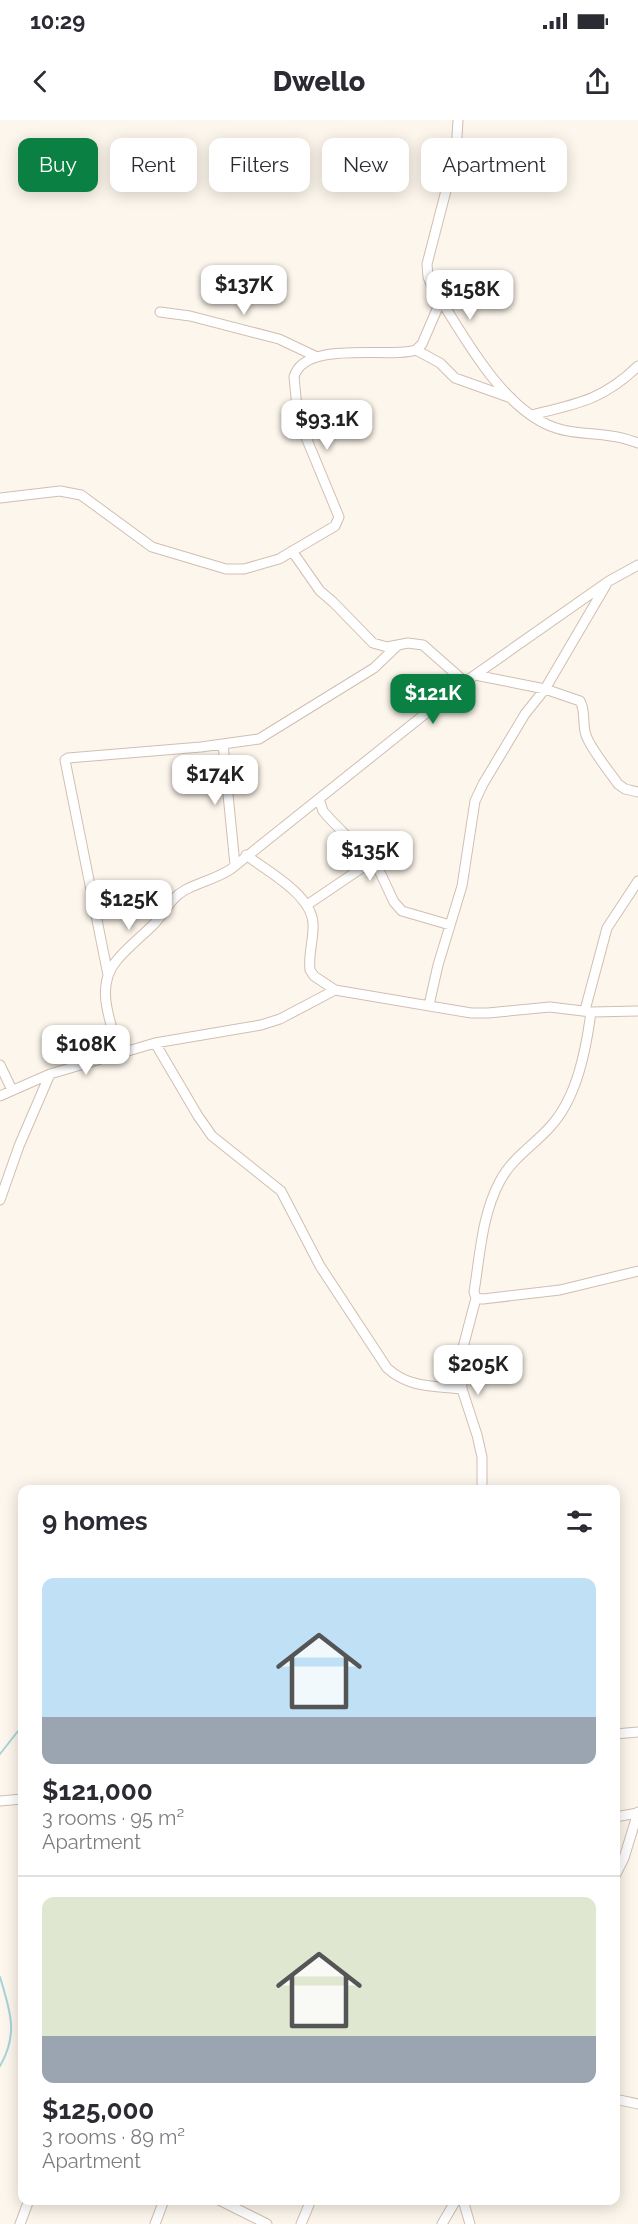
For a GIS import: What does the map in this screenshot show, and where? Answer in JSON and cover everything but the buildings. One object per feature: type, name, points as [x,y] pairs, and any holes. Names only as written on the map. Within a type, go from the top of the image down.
[{"type":"street","points":[[458,120],[454,161],[427,264],[428,277],[479,361],[512,398],[531,415],[560,430],[611,436],[638,443]]},
{"type":"street","points":[[416,350],[422,344],[441,300]]},
{"type":"street","points":[[160,312],[190,316],[279,339],[317,357]]},
{"type":"street","points":[[0,498],[60,491],[81,495],[152,547],[226,569],[250,568],[279,559],[335,526],[339,518],[298,418],[295,371],[299,366],[317,357],[334,353],[416,350],[440,363],[455,378],[512,398]]},
{"type":"street","points":[[531,415],[579,404],[620,384],[638,366]]},
{"type":"street","points":[[292,551],[320,591],[373,643],[379,646],[397,646],[408,643],[423,645],[465,682]]},
{"type":"street","points":[[119,1052],[104,998],[105,981],[116,961],[159,918],[173,898],[185,890],[225,873],[465,682],[609,580],[638,566]]},
{"type":"street","points":[[429,1005],[462,886],[475,801],[525,714],[545,689],[609,580]]},
{"type":"street","points":[[108,975],[65,760],[259,739],[374,668],[397,646]]},
{"type":"street","points":[[475,675],[545,689],[580,702],[583,707],[588,739],[618,784],[625,789],[638,792]]},
{"type":"street","points":[[223,744],[235,865]]},
{"type":"street","points":[[319,799],[323,811],[372,861],[388,885],[394,902],[402,911],[450,925]]},
{"type":"street","points":[[246,855],[302,897],[313,923],[310,970],[314,976],[334,990],[471,1013],[550,1007],[588,1011],[638,1011]]},
{"type":"street","points":[[307,905],[372,861]]},
{"type":"street","points":[[482,1485],[482,1457],[462,1389],[461,1355],[476,1298],[474,1292],[488,1209],[501,1179],[518,1157],[550,1128],[565,1109],[587,1042],[588,1011],[607,928],[638,881]]},
{"type":"street","points":[[0,1096],[67,1068],[155,1042],[261,1025],[280,1018],[334,990]]},
{"type":"street","points":[[155,1042],[212,1136],[281,1191],[320,1266],[387,1368],[398,1378],[419,1384],[462,1389]]},
{"type":"street","points":[[0,1065],[12,1090]]},
{"type":"street","points":[[0,1200],[19,1146],[50,1074]]},
{"type":"street","points":[[476,1298],[560,1290],[638,1271]]},
{"type":"street","points":[[620,1734],[638,1732]]},
{"type":"street","points":[[0,1801],[18,1799]]},
{"type":"street","points":[[620,1816],[638,1813],[620,1865]]},
{"type":"street","points":[[628,1847],[638,1850]]},
{"type":"street","points":[[620,2100],[638,2104]]},
{"type":"street","points":[[20,2224],[27,2205]]},
{"type":"street","points":[[155,2224],[162,2205]]},
{"type":"street","points":[[229,2205],[267,2224]]},
{"type":"street","points":[[301,2224],[309,2205]]},
{"type":"street","points":[[442,2224],[453,2205]]},
{"type":"street","points":[[464,2205],[470,2224]]},
{"type":"waterway","points":[[0,1754],[18,1731]]},
{"type":"waterway","points":[[0,1977],[11,2022],[9,2043],[0,2066]]}]
